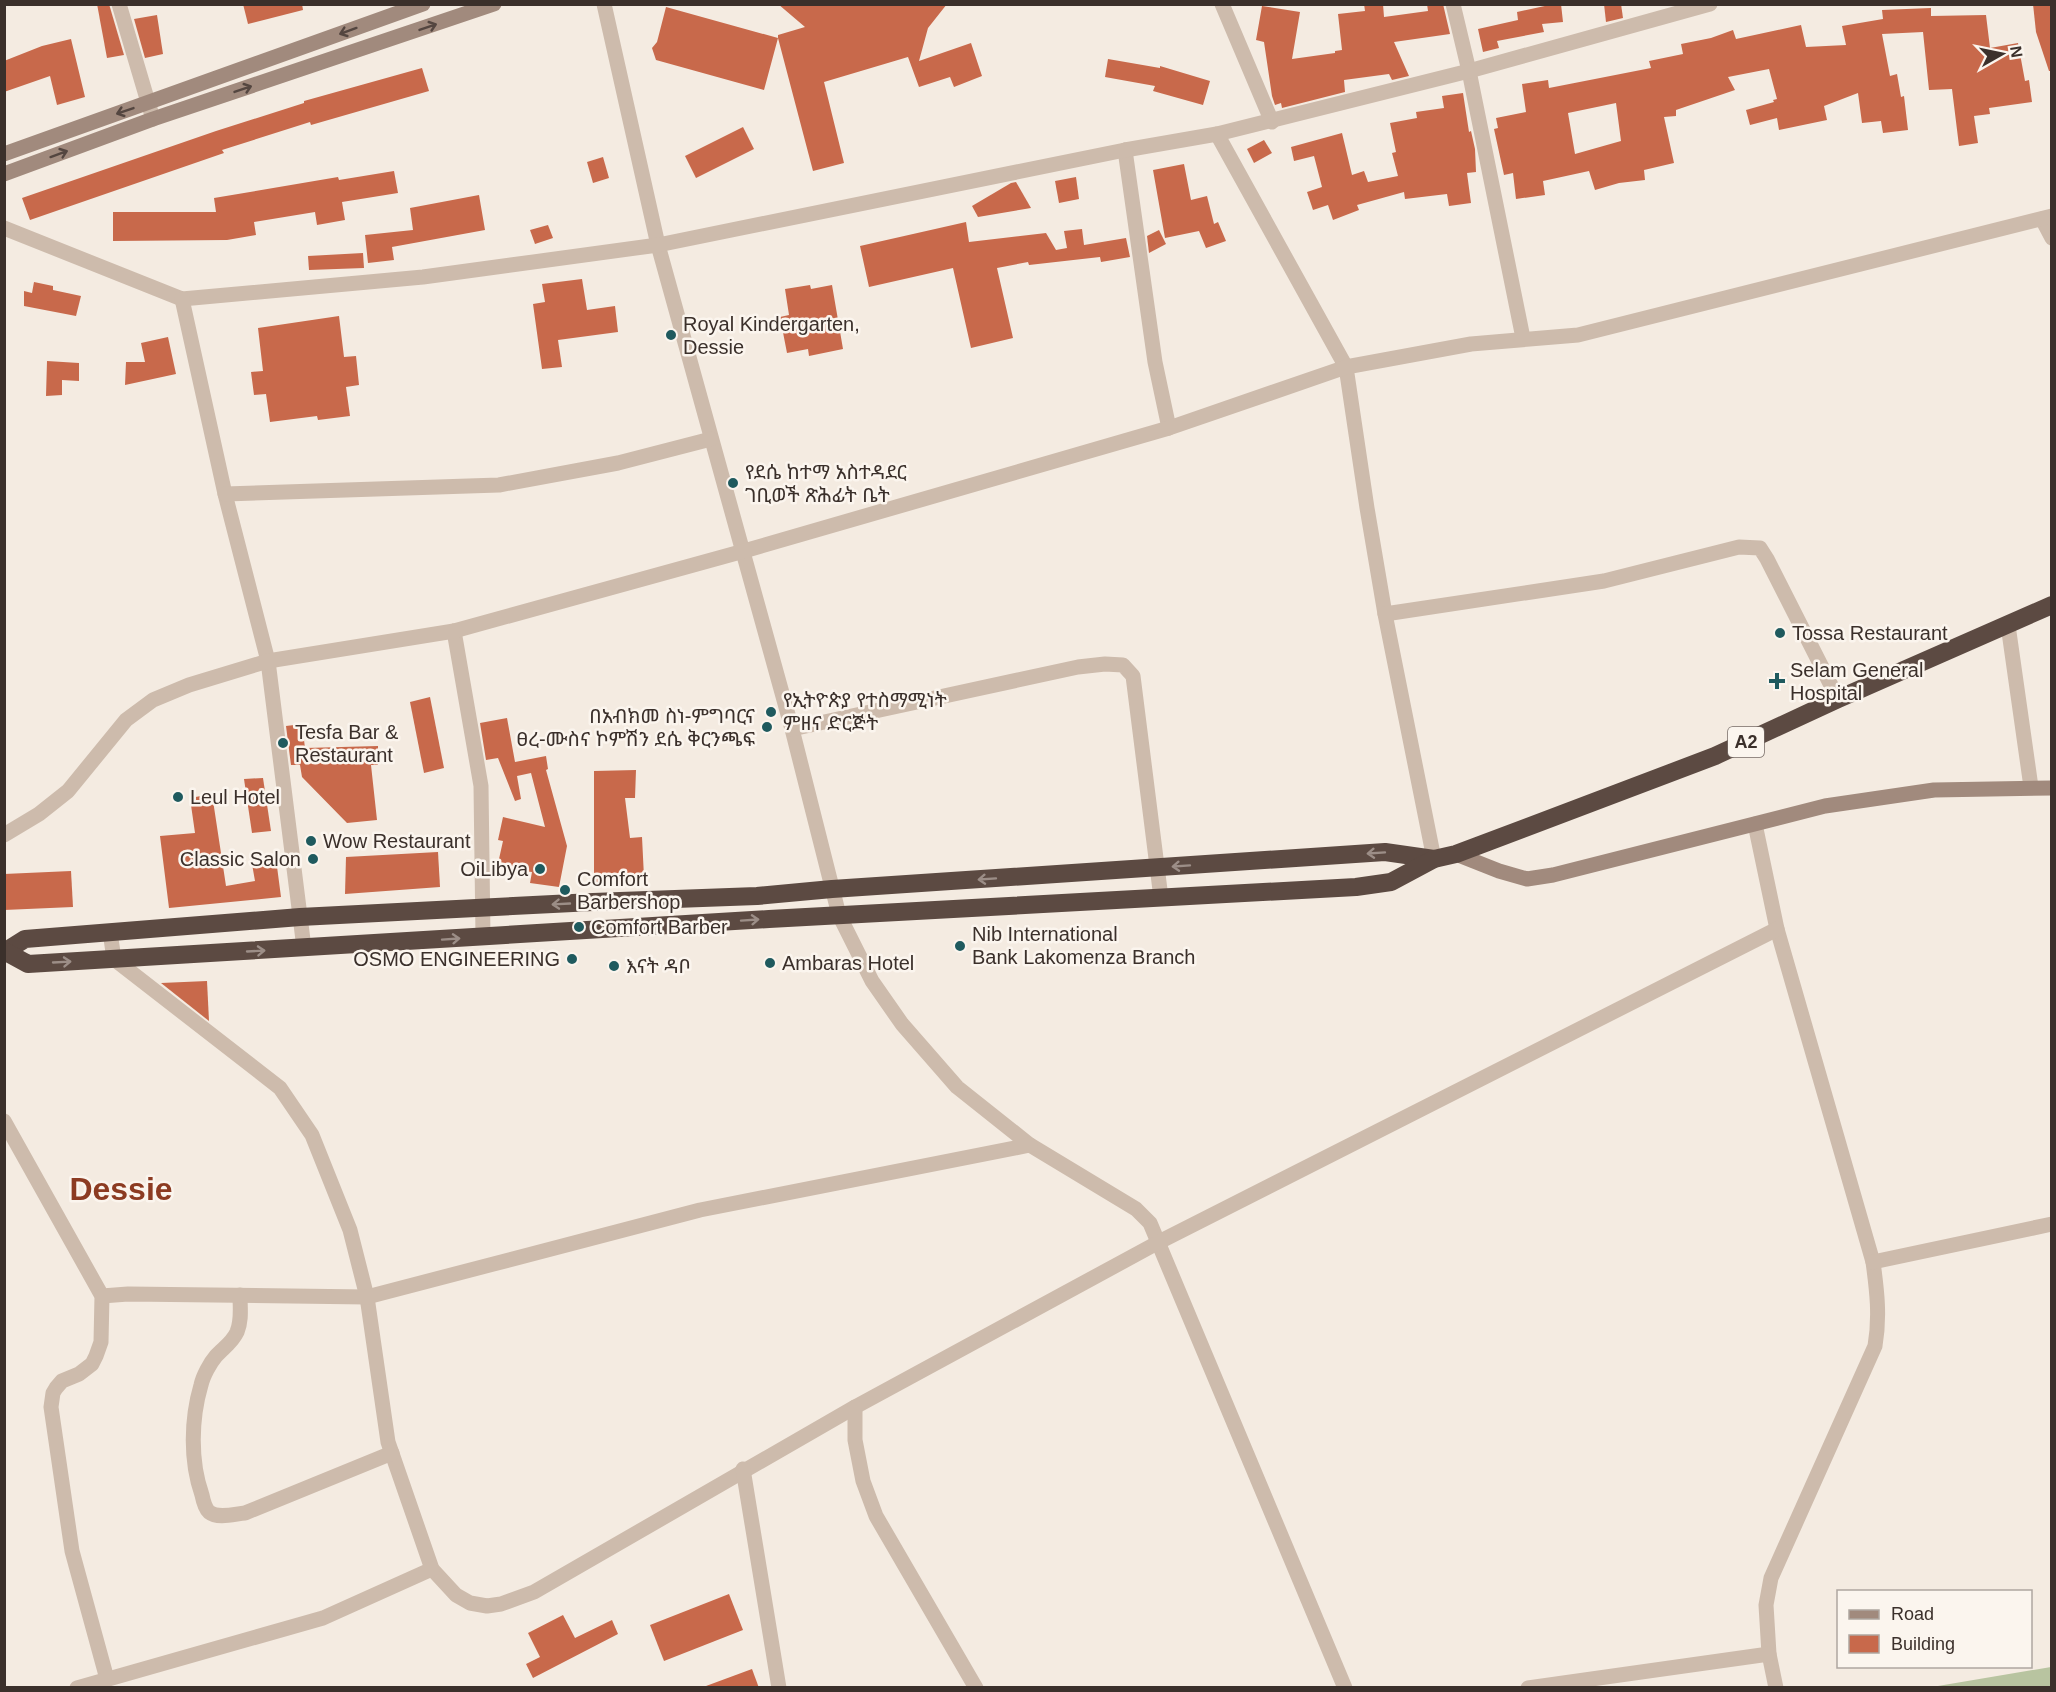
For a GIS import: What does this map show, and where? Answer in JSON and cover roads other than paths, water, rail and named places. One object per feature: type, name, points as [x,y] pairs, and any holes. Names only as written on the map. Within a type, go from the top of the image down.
[{"type":"highway","name":"A2","points":[[1434,859],[1385,852],[832,889],[758,896],[300,917],[25,939],[5,952],[28,964],[839,915],[1356,887],[1391,882],[1434,859],[1456,854],[1715,756],[2052,605]]},
{"type":"highway","points":[[593,902],[594,930]]},
{"type":"street","points":[[119,4],[153,119]]},
{"type":"street","points":[[4,154],[423,4]]},
{"type":"street","points":[[4,174],[153,119],[494,4]]},
{"type":"street","points":[[604,4],[658,245],[744,551],[839,915],[872,981],[902,1024],[957,1087],[1030,1145],[1136,1209],[1150,1223],[1345,1688]]},
{"type":"street","points":[[1222,4],[1272,122]]},
{"type":"street","points":[[1454,4],[1523,338]]},
{"type":"street","points":[[4,228],[182,299],[423,277],[658,245],[1125,150],[1217,134],[1469,71],[1710,4]]},
{"type":"street","points":[[1217,134],[1346,368],[1385,614],[1434,859]]},
{"type":"street","points":[[1125,150],[1155,362],[1169,428]]},
{"type":"street","points":[[4,834],[39,814],[68,791],[126,720],[153,700],[189,685],[268,661],[454,630],[744,551],[1169,428],[1346,368],[1426,351],[1523,338],[1578,334],[2047,217],[2052,238]]},
{"type":"street","points":[[182,299],[225,494],[268,661],[304,948]]},
{"type":"street","points":[[225,494],[499,485],[618,463],[711,439]]},
{"type":"street","points":[[1385,614],[1604,581],[1740,547],[1760,548],[1838,699]]},
{"type":"street","points":[[2008,625],[2031,787]]},
{"type":"street","points":[[454,630],[481,786],[483,937]]},
{"type":"street","points":[[792,729],[1078,668],[1123,664],[1133,676],[1161,898]]},
{"type":"street","points":[[1456,854],[1527,879],[1553,875],[1825,806],[1934,790],[2052,788]]},
{"type":"street","points":[[1755,824],[1778,930],[1873,1262],[1879,1324],[1875,1346],[1771,1578],[1766,1605],[1769,1654],[1776,1688]]},
{"type":"street","points":[[110,932],[114,959],[280,1088],[312,1135],[350,1230],[367,1298],[388,1442],[432,1569],[456,1595],[470,1603],[487,1606],[501,1604],[534,1592],[743,1469],[1159,1242],[1778,930]]},
{"type":"street","points":[[4,1121],[102,1296],[101,1342],[96,1356],[92,1364],[79,1374],[62,1381],[53,1393],[51,1407],[72,1551],[107,1679]]},
{"type":"street","points":[[102,1296],[128,1294],[367,1298],[700,1210],[1030,1145]]},
{"type":"street","points":[[1873,1262],[2052,1224]]},
{"type":"street","points":[[240,1295],[241,1318],[237,1332],[231,1342],[214,1358],[201,1383],[194,1422],[194,1457],[199,1488],[205,1506],[210,1512],[220,1516],[245,1513],[392,1453]]},
{"type":"street","points":[[855,1407],[855,1440],[863,1481],[876,1516],[976,1688]]},
{"type":"street","points":[[743,1469],[779,1688]]},
{"type":"street","points":[[77,1688],[323,1618],[432,1569]]},
{"type":"street","points":[[1528,1688],[1769,1654]]},
{"type":"place","name":"Royal Kindergarten, Dessie","points":[[671,335]]},
{"type":"place","name":"የደሴ ከተማ አስተዳደር ገቢወች ጽሕፊት ቤት","points":[[733,483]]},
{"type":"place","name":"Tossa Restaurant","points":[[1780,633]]},
{"type":"place","name":"Selam General Hospital","points":[[1777,681]]},
{"type":"place","name":"የኢትዮጵያ የተስማሚነት ምዘና ድርጅት","points":[[771,712]]},
{"type":"place","name":"በአብክመ ስነ-ምግባርና ፀረ-ሙስና ኮምሽን ደሴ ቅርንጫፍ","points":[[767,727]]},
{"type":"place","name":"Tesfa Bar & Restaurant","points":[[283,743]]},
{"type":"place","name":"Leul Hotel","points":[[178,797]]},
{"type":"place","name":"Wow Restaurant","points":[[311,841]]},
{"type":"place","name":"Classic Salon","points":[[313,859]]},
{"type":"place","name":"OiLibya","points":[[540,869]]},
{"type":"place","name":"Comfort Barbershop","points":[[565,890]]},
{"type":"place","name":"Comfort Barber","points":[[579,927]]},
{"type":"place","name":"Nib International Bank Lakomenza Branch","points":[[960,946]]},
{"type":"place","name":"OSMO ENGINEERING","points":[[572,959]]},
{"type":"place","name":"Ambaras Hotel","points":[[770,963]]},
{"type":"place","name":"እናት ዳቦ","points":[[614,966]]},
{"type":"district","name":"Dessie","points":[[121,1189]]}]
